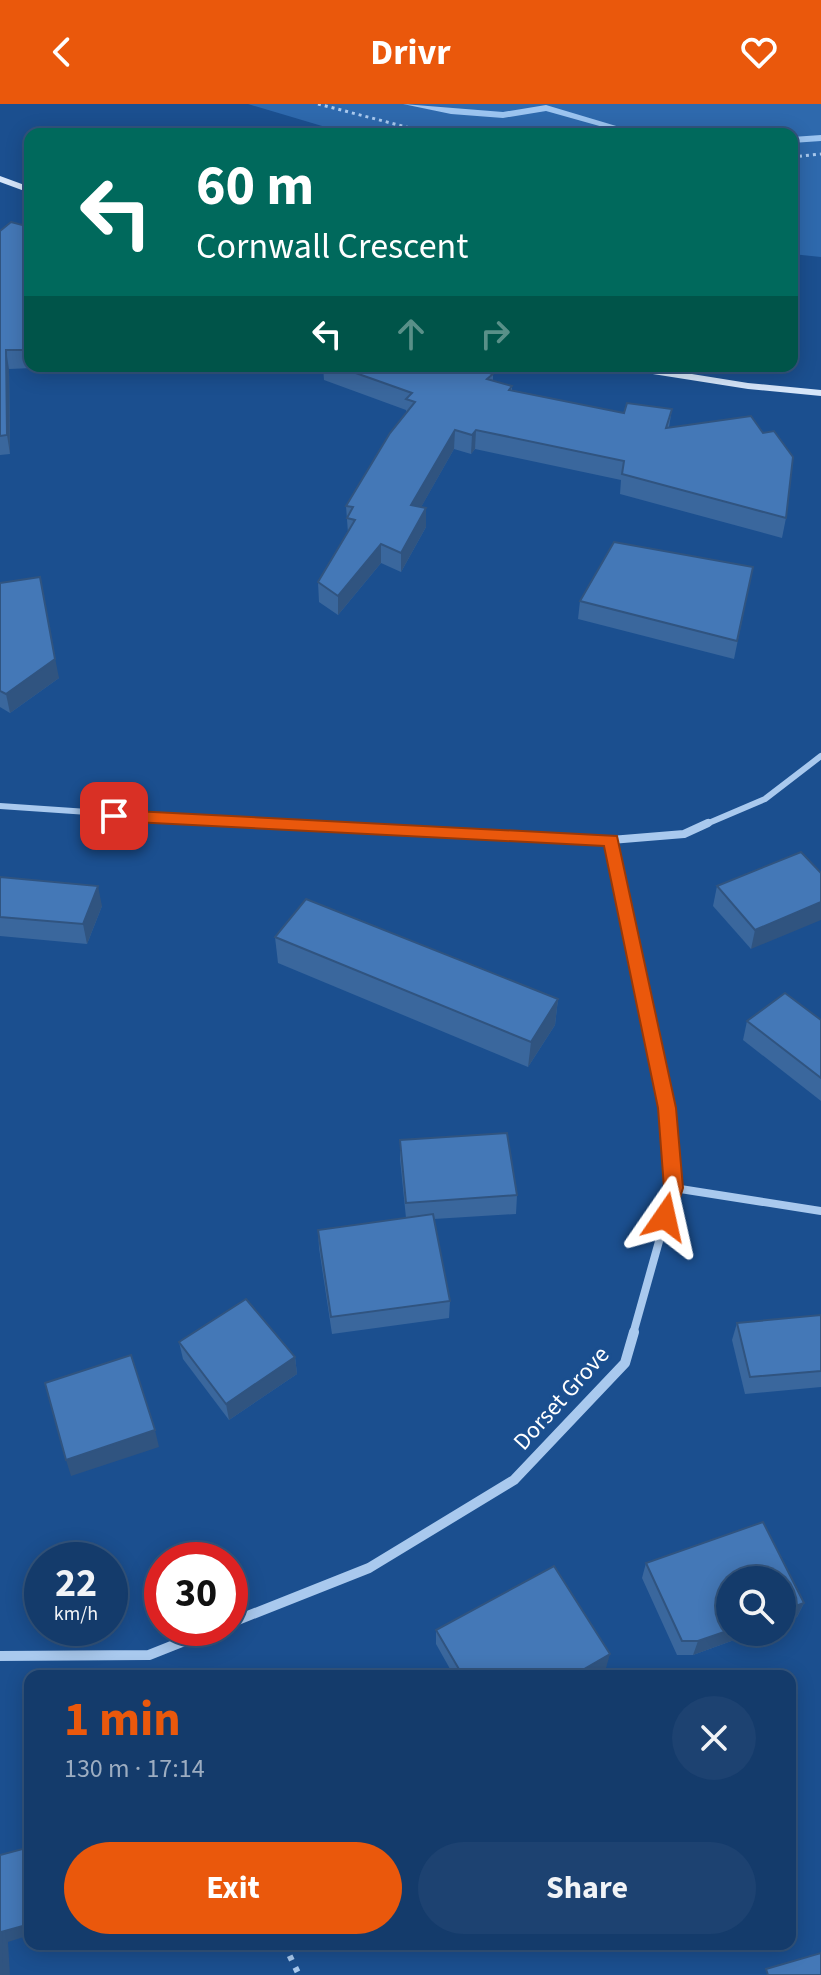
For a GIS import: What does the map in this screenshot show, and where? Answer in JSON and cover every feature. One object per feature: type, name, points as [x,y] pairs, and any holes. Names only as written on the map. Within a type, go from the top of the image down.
[{"type":"main road","points":[[0,179],[24,188]]},
{"type":"main road","points":[[659,372],[748,386],[821,393]]},
{"type":"street","points":[[0,806],[284,826],[611,840],[684,834],[765,799],[821,756]]},
{"type":"street","name":"Dorset Grove","points":[[248,1616],[369,1568],[514,1480],[625,1363],[674,1188],[667,1108],[611,840]]},
{"type":"street","points":[[674,1188],[821,1211]]},
{"type":"street","points":[[0,1656],[149,1655],[172,1646]]},
{"type":"path","points":[[318,104],[410,128]]},
{"type":"path","points":[[798,156],[821,154]]},
{"type":"path","points":[[287,1950],[299,1975]]},
{"type":"shaded area","points":[[248,104],[821,104],[821,257],[798,255],[798,128],[329,128]]},
{"type":"building","points":[[11,222],[24,225],[24,350],[6,350],[7,435],[0,436],[0,231]]},
{"type":"building","points":[[353,372],[486,372],[493,374],[487,379],[512,386],[509,390],[624,413],[627,403],[672,409],[666,428],[751,416],[763,433],[774,431],[793,457],[786,518],[622,474],[624,461],[476,430],[472,435],[455,430],[411,505],[426,508],[401,553],[381,544],[338,596],[318,582],[355,520],[347,518],[353,507],[346,506],[390,433],[415,402],[406,399],[412,393]]},
{"type":"building","points":[[614,542],[753,567],[737,641],[580,601]]},
{"type":"building","points":[[40,577],[55,659],[6,694],[0,691],[0,583]]},
{"type":"building","points":[[801,852],[821,873],[821,902],[755,930],[717,886]]},
{"type":"building","points":[[0,877],[98,886],[83,924],[0,917]]},
{"type":"building","points":[[306,899],[558,999],[531,1042],[275,937]]},
{"type":"building","points":[[785,993],[821,1020],[821,1078],[747,1021]]},
{"type":"building","points":[[507,1133],[517,1195],[406,1203],[400,1140]]},
{"type":"building","points":[[433,1214],[450,1301],[331,1317],[318,1230]]},
{"type":"building","points":[[246,1299],[295,1357],[226,1404],[179,1342]]},
{"type":"building","points":[[821,1315],[821,1371],[750,1377],[737,1323]]},
{"type":"building","points":[[131,1355],[155,1430],[66,1460],[45,1383]]},
{"type":"building","points":[[763,1522],[785,1566],[716,1566],[716,1635],[698,1641],[682,1641],[646,1563]]},
{"type":"building","points":[[554,1566],[610,1654],[582,1670],[459,1670],[436,1630]]},
{"type":"building","points":[[796,1587],[804,1603],[796,1606]]},
{"type":"building","points":[[24,1849],[24,1926],[1,1932],[2,1975],[0,1975],[0,1855]]},
{"type":"building","points":[[821,1953],[821,1975],[768,1975],[766,1969]]},
{"type":"waterway","points":[[408,104],[503,115],[546,108],[617,128]]},
{"type":"waterway","points":[[798,140],[821,138]]},
{"type":"route","points":[[114,816],[611,840],[667,1108],[674,1188],[665,1217]]}]
